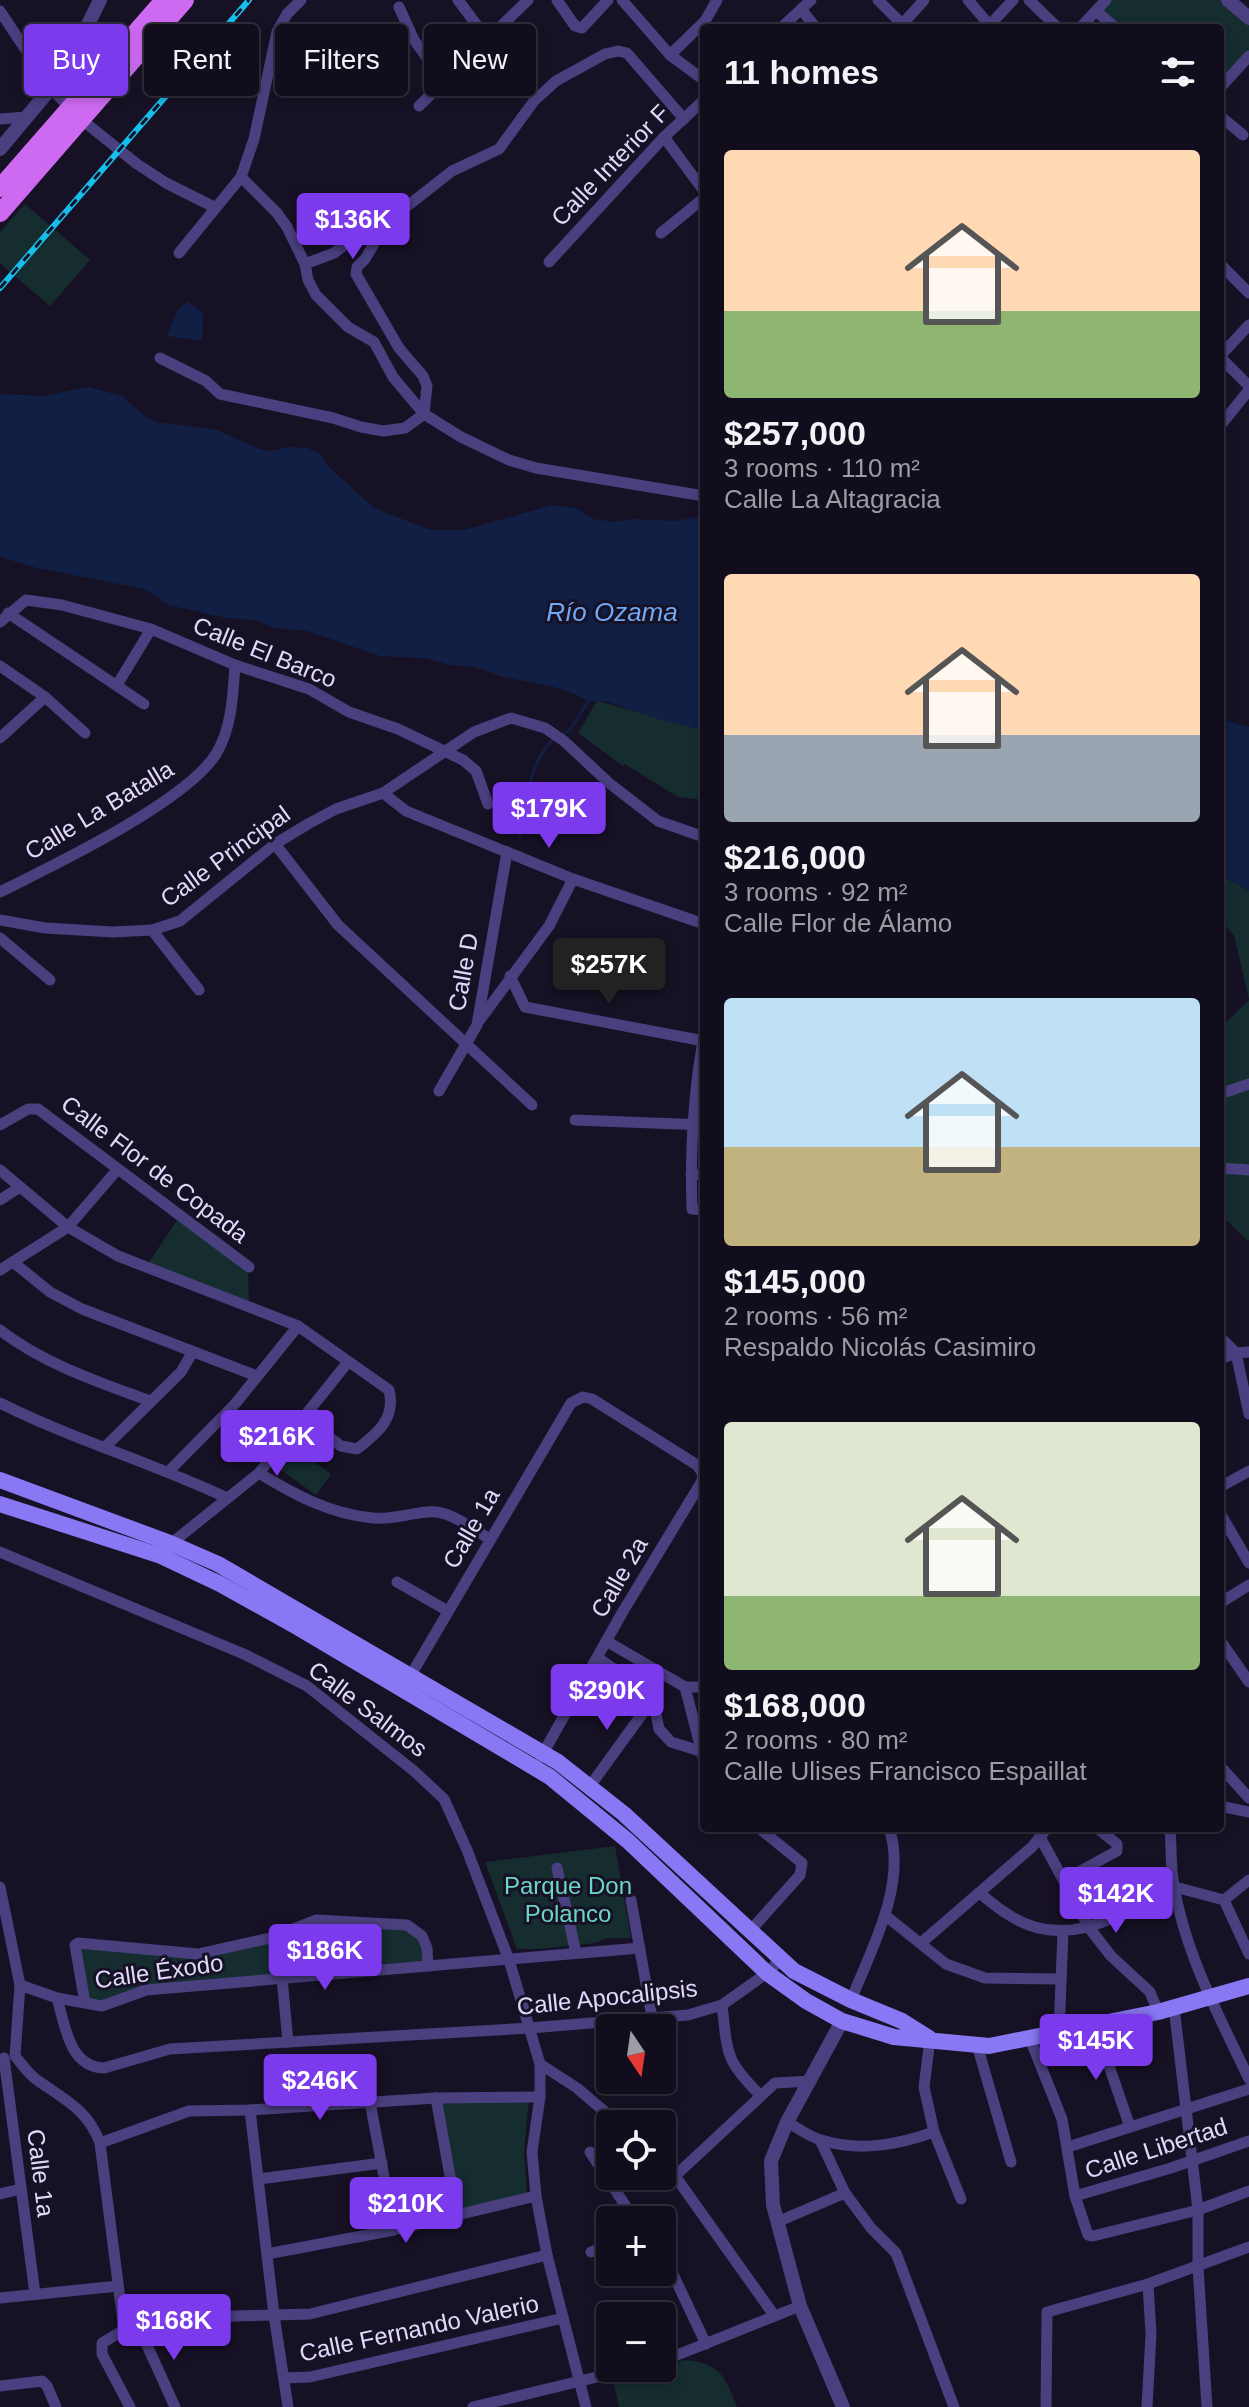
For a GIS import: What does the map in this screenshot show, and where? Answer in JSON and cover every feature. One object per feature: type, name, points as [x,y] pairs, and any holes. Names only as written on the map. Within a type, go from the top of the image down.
[{"type":"main road","points":[[0,188],[164,0]]},
{"type":"main road","points":[[0,213],[185,0]]},
{"type":"main road","points":[[0,1480],[166,1550]]},
{"type":"main road","points":[[0,1504],[218,1564],[407,1683],[538,1761],[590,1786],[794,1971],[902,2021],[930,2039]]},
{"type":"main road","points":[[538,1761],[550,1777],[628,1841],[767,1973],[806,2001],[842,2021],[894,2037],[989,2046],[1166,2009],[1249,1986]]},
{"type":"main road","points":[[894,2037],[903,2032],[902,2021]]},
{"type":"street","points":[[88,24],[100,0]]},
{"type":"street","points":[[179,253],[241,177],[254,139],[277,32],[287,14],[301,0]]},
{"type":"street","points":[[458,0],[476,24]]},
{"type":"street","points":[[504,24],[528,0]]},
{"type":"street","points":[[557,0],[575,26],[582,28],[608,0]]},
{"type":"street","points":[[622,0],[670,55],[700,77]]},
{"type":"street","points":[[702,24],[717,0]]},
{"type":"street","points":[[785,24],[811,0]]},
{"type":"street","points":[[878,0],[899,24]]},
{"type":"street","points":[[904,24],[924,0]]},
{"type":"street","points":[[968,0],[988,24]]},
{"type":"street","points":[[993,24],[1013,0]]},
{"type":"street","points":[[1029,0],[1054,24]]},
{"type":"street","points":[[1084,24],[1106,0]]},
{"type":"street","points":[[1228,0],[1249,18]]},
{"type":"street","points":[[399,7],[424,54]]},
{"type":"street","points":[[801,9],[813,24]]},
{"type":"street","points":[[0,11],[24,47]]},
{"type":"street","points":[[1096,11],[1111,24]]},
{"type":"street","points":[[670,55],[700,26]]},
{"type":"street","points":[[305,264],[334,253],[363,231],[387,222],[452,171],[499,149],[534,101],[556,81],[605,54],[618,51],[627,53],[684,119]]},
{"type":"street","points":[[1224,84],[1249,56]]},
{"type":"street","points":[[0,149],[44,96]]},
{"type":"street","points":[[58,96],[107,141],[166,183],[214,207]]},
{"type":"street","points":[[419,106],[430,96]]},
{"type":"street","name":"Calle Interior F","points":[[549,262],[664,137],[700,104]]},
{"type":"street","points":[[0,119],[27,117]]},
{"type":"street","points":[[1224,119],[1243,135]]},
{"type":"street","points":[[664,137],[700,186]]},
{"type":"street","points":[[241,177],[277,213],[296,242],[316,295],[348,327],[374,342],[393,377],[424,414],[461,437],[509,460],[536,468],[700,495]]},
{"type":"street","points":[[661,233],[700,201]]},
{"type":"street","points":[[160,358],[206,381],[220,394],[361,427],[383,431],[405,428],[424,414],[427,386],[423,376],[399,348],[356,277],[357,267],[387,222]]},
{"type":"street","points":[[1224,268],[1249,293]]},
{"type":"street","points":[[1224,352],[1249,325]]},
{"type":"street","points":[[1224,360],[1249,388],[1224,421]]},
{"type":"street","name":"Calle El Barco","points":[[4,617],[26,600],[62,605],[151,629],[235,665],[309,689],[349,712],[398,729],[463,760],[476,771],[488,804]]},
{"type":"street","points":[[4,617],[144,704]]},
{"type":"street","points":[[117,685],[151,629]]},
{"type":"street","name":"Calle La Batalla","points":[[0,892],[88,846],[182,790],[215,755],[228,724],[235,665]]},
{"type":"street","points":[[0,666],[45,697],[85,733]]},
{"type":"street","points":[[0,738],[45,697]]},
{"type":"street","name":"Calle Principal","points":[[0,920],[45,928],[113,932],[152,930],[180,921],[275,844],[336,809],[383,793],[474,732],[511,718],[545,728],[564,741],[609,783],[658,821],[700,836]]},
{"type":"street","points":[[383,793],[406,811],[573,879],[700,923]]},
{"type":"street","points":[[275,844],[338,925],[532,1105]]},
{"type":"street","name":"Calle D","points":[[439,1091],[477,1025],[507,852]]},
{"type":"street","points":[[477,1025],[549,926],[573,879]]},
{"type":"street","points":[[152,930],[199,990]]},
{"type":"street","points":[[0,938],[50,980]]},
{"type":"street","points":[[510,976],[525,1007],[700,1040]]},
{"type":"street","points":[[1224,1093],[1249,1084]]},
{"type":"street","points":[[700,1091],[691,1174],[692,1209],[700,1210]]},
{"type":"street","name":"Calle Flor de Copada","points":[[0,1125],[33,1107],[249,1267]]},
{"type":"street","points":[[575,1120],[698,1125]]},
{"type":"street","points":[[1224,1168],[1249,1170]]},
{"type":"street","points":[[0,1170],[68,1227],[118,1256],[298,1326],[389,1390],[391,1412],[377,1434],[357,1449],[341,1446],[303,1418]]},
{"type":"street","points":[[0,1270],[68,1227],[117,1170]]},
{"type":"street","points":[[691,1174],[700,1175]]},
{"type":"street","points":[[0,1200],[20,1187]]},
{"type":"street","points":[[13,1262],[67,1302],[257,1376]]},
{"type":"street","points":[[169,1471],[235,1404],[298,1326]]},
{"type":"street","points":[[0,1330],[28,1350],[53,1362],[150,1401]]},
{"type":"street","points":[[1224,1340],[1243,1353],[1249,1414]]},
{"type":"street","points":[[105,1447],[181,1372],[192,1353]]},
{"type":"street","points":[[166,1550],[259,1473],[348,1362]]},
{"type":"street","name":"Calle 1a","points":[[407,1683],[571,1403],[583,1397],[592,1399],[700,1467]]},
{"type":"street","points":[[0,1403],[44,1425],[169,1471],[227,1498]]},
{"type":"street","points":[[1224,1485],[1249,1471]]},
{"type":"street","points":[[259,1473],[321,1507],[390,1519],[430,1512],[443,1513],[490,1539]]},
{"type":"street","name":"Calle 2a","points":[[538,1761],[700,1484]]},
{"type":"street","points":[[1224,1520],[1249,1563]]},
{"type":"street","name":"Calle Salmos","points":[[0,1552],[246,1655],[307,1686],[414,1771],[444,1799],[509,1960],[540,2064],[540,2097],[532,2152],[536,2196],[547,2255],[586,2407]]},
{"type":"street","points":[[397,1582],[448,1611]]},
{"type":"street","points":[[1224,1601],[1249,1585]]},
{"type":"street","points":[[608,1642],[685,1687],[700,1687]]},
{"type":"street","points":[[1224,1644],[1245,1668],[1249,1682]]},
{"type":"street","points":[[598,1658],[645,1690],[653,1699],[659,1729],[671,1742],[700,1755]]},
{"type":"street","points":[[685,1687],[700,1748]]},
{"type":"street","points":[[590,1786],[653,1699]]},
{"type":"street","points":[[1224,1770],[1249,1798]]},
{"type":"street","points":[[1224,1807],[1249,1812]]},
{"type":"street","points":[[750,1931],[800,1875],[802,1863],[764,1832]]},
{"type":"street","points":[[851,2000],[886,1916],[895,1861],[890,1832]]},
{"type":"street","points":[[921,1943],[1044,1832],[1064,1880],[1090,1929],[1111,1956],[1166,2009],[1187,2108],[1198,2210],[1198,2267],[1207,2407]]},
{"type":"street","points":[[1064,1880],[1117,1851],[1117,1844],[1102,1832]]},
{"type":"street","points":[[1170,1832],[1175,1887],[1186,1932],[1210,1997],[1249,2079]]},
{"type":"street","points":[[557,1868],[576,1953]]},
{"type":"street","points":[[1224,1900],[1249,1880]]},
{"type":"street","name":"Calle 1a","points":[[0,1887],[20,1985],[6,2057],[35,2294]]},
{"type":"street","points":[[979,1893],[1011,1917],[1063,1931],[1090,1929],[1175,1887],[1224,1900]]},
{"type":"street","points":[[631,1900],[651,2014]]},
{"type":"street","points":[[1224,1900],[1249,1954]]},
{"type":"street","points":[[886,1916],[946,1964],[985,1978],[1061,1979]]},
{"type":"street","points":[[85,2003],[75,1945],[78,1943],[198,1954],[270,1938],[316,1920],[407,1925],[422,1936],[427,1948],[428,1966]]},
{"type":"street","points":[[1059,2033],[1063,1931]]},
{"type":"street","name":"Calle Éxodo","points":[[20,1985],[57,1998],[102,2006],[146,1990],[640,1948]]},
{"type":"street","name":"Calle Apocalipsis","points":[[676,2016],[722,2005],[780,1960]]},
{"type":"street","points":[[282,1978],[288,2042]]},
{"type":"street","name":"Calle Apocalipsis","points":[[57,1998],[73,2051],[79,2059],[94,2068],[104,2068],[170,2049],[596,2022]]},
{"type":"street","points":[[722,2005],[728,2054],[736,2071],[760,2095]]},
{"type":"street","points":[[842,2021],[787,2122],[771,2161],[773,2205],[800,2306],[843,2407]]},
{"type":"street","points":[[1095,2025],[1130,2127]]},
{"type":"street","points":[[930,2039],[924,2087],[934,2132],[961,2199]]},
{"type":"street","points":[[1030,2039],[1062,2119],[1075,2196],[1090,2236],[1198,2210],[1249,2191]]},
{"type":"street","points":[[977,2045],[1011,2162]]},
{"type":"street","points":[[6,2057],[66,2098],[95,2127],[100,2143],[124,2330]]},
{"type":"street","points":[[540,2064],[577,2088],[603,2110]]},
{"type":"street","points":[[676,2175],[775,2083],[811,2081]]},
{"type":"street","points":[[1068,2147],[1249,2089]]},
{"type":"street","points":[[100,2143],[189,2111],[436,2098],[540,2097]]},
{"type":"street","points":[[436,2098],[457,2215]]},
{"type":"street","points":[[370,2102],[394,2230]]},
{"type":"street","points":[[250,2110],[288,2407]]},
{"type":"street","points":[[787,2122],[820,2140],[866,2147],[902,2143],[934,2132]]},
{"type":"street","points":[[820,2140],[845,2193],[871,2228],[896,2253],[954,2407]]},
{"type":"street","name":"Calle Libertad","points":[[1075,2196],[1249,2141]]},
{"type":"street","points":[[590,2152],[626,2206]]},
{"type":"street","points":[[259,2179],[382,2163]]},
{"type":"street","points":[[676,2177],[774,2315]]},
{"type":"street","points":[[0,2194],[21,2189]]},
{"type":"street","points":[[777,2222],[845,2193]]},
{"type":"street","points":[[267,2254],[394,2230],[536,2196]]},
{"type":"street","points":[[1046,2407],[1047,2312],[1148,2284],[1249,2247]]},
{"type":"street","points":[[591,2252],[596,2250]]},
{"type":"street","points":[[130,2407],[102,2354],[102,2343],[124,2330],[141,2332],[233,2316],[310,2314],[547,2255]]},
{"type":"street","points":[[676,2281],[706,2344]]},
{"type":"street","points":[[1147,2407],[1151,2334],[1148,2284]]},
{"type":"street","points":[[0,2298],[118,2286]]},
{"type":"street","points":[[676,2356],[800,2306]]},
{"type":"street","name":"Calle Fernando Valerio","points":[[284,2378],[310,2377],[563,2318]]},
{"type":"street","points":[[141,2332],[175,2407]]},
{"type":"street","points":[[473,2407],[596,2377]]},
{"type":"street","points":[[0,2386],[42,2381],[56,2407]]},
{"type":"green space","points":[[1112,0],[1222,0],[1249,24],[1249,50],[1224,78],[1224,24],[1117,24],[1102,11]]},
{"type":"green space","points":[[25,204],[90,260],[50,306],[0,263],[0,232]]},
{"type":"green space","points":[[597,701],[700,729],[700,800],[678,797],[625,764],[623,766],[578,733]]},
{"type":"green space","points":[[1224,877],[1249,891],[1249,999],[1234,935],[1224,924]]},
{"type":"green space","points":[[1249,1000],[1249,1240],[1224,1218],[1224,1024]]},
{"type":"green space","points":[[180,1216],[248,1268],[249,1304],[147,1265]]},
{"type":"green space","points":[[292,1446],[331,1474],[316,1495],[277,1467]]},
{"type":"green space","name":"Parque Don Polanco","points":[[615,1846],[631,1938],[517,1949],[485,1862]]},
{"type":"green space","points":[[317,1923],[407,1928],[420,1938],[425,1964],[147,1987],[103,2004],[87,2001],[76,1944],[198,1956]]},
{"type":"green space","points":[[529,2098],[524,2152],[527,2195],[459,2211],[440,2101]]},
{"type":"green space","points":[[684,2360],[713,2368],[724,2379],[737,2407],[619,2407],[614,2383],[676,2382],[676,2363]]},
{"type":"water","points":[[189,302],[203,313],[202,341],[168,336],[177,312]]},
{"type":"water","name":"Río Ozama","points":[[87,387],[122,396],[156,422],[217,430],[259,449],[308,448],[319,453],[331,469],[374,508],[430,530],[464,530],[553,505],[576,508],[593,519],[615,522],[700,518],[700,729],[608,702],[589,701],[563,689],[500,676],[475,667],[424,658],[380,656],[307,631],[275,628],[253,620],[226,618],[169,605],[145,589],[37,568],[0,557],[0,394],[44,396]]},
{"type":"water","points":[[1224,720],[1249,727],[1249,891],[1224,877]]},
{"type":"waterway","points":[[562,734],[570,730],[589,700]]},
{"type":"waterway","points":[[520,837],[534,771],[539,758],[555,738]]},
{"type":"railway","points":[[0,288],[249,0]]}]
